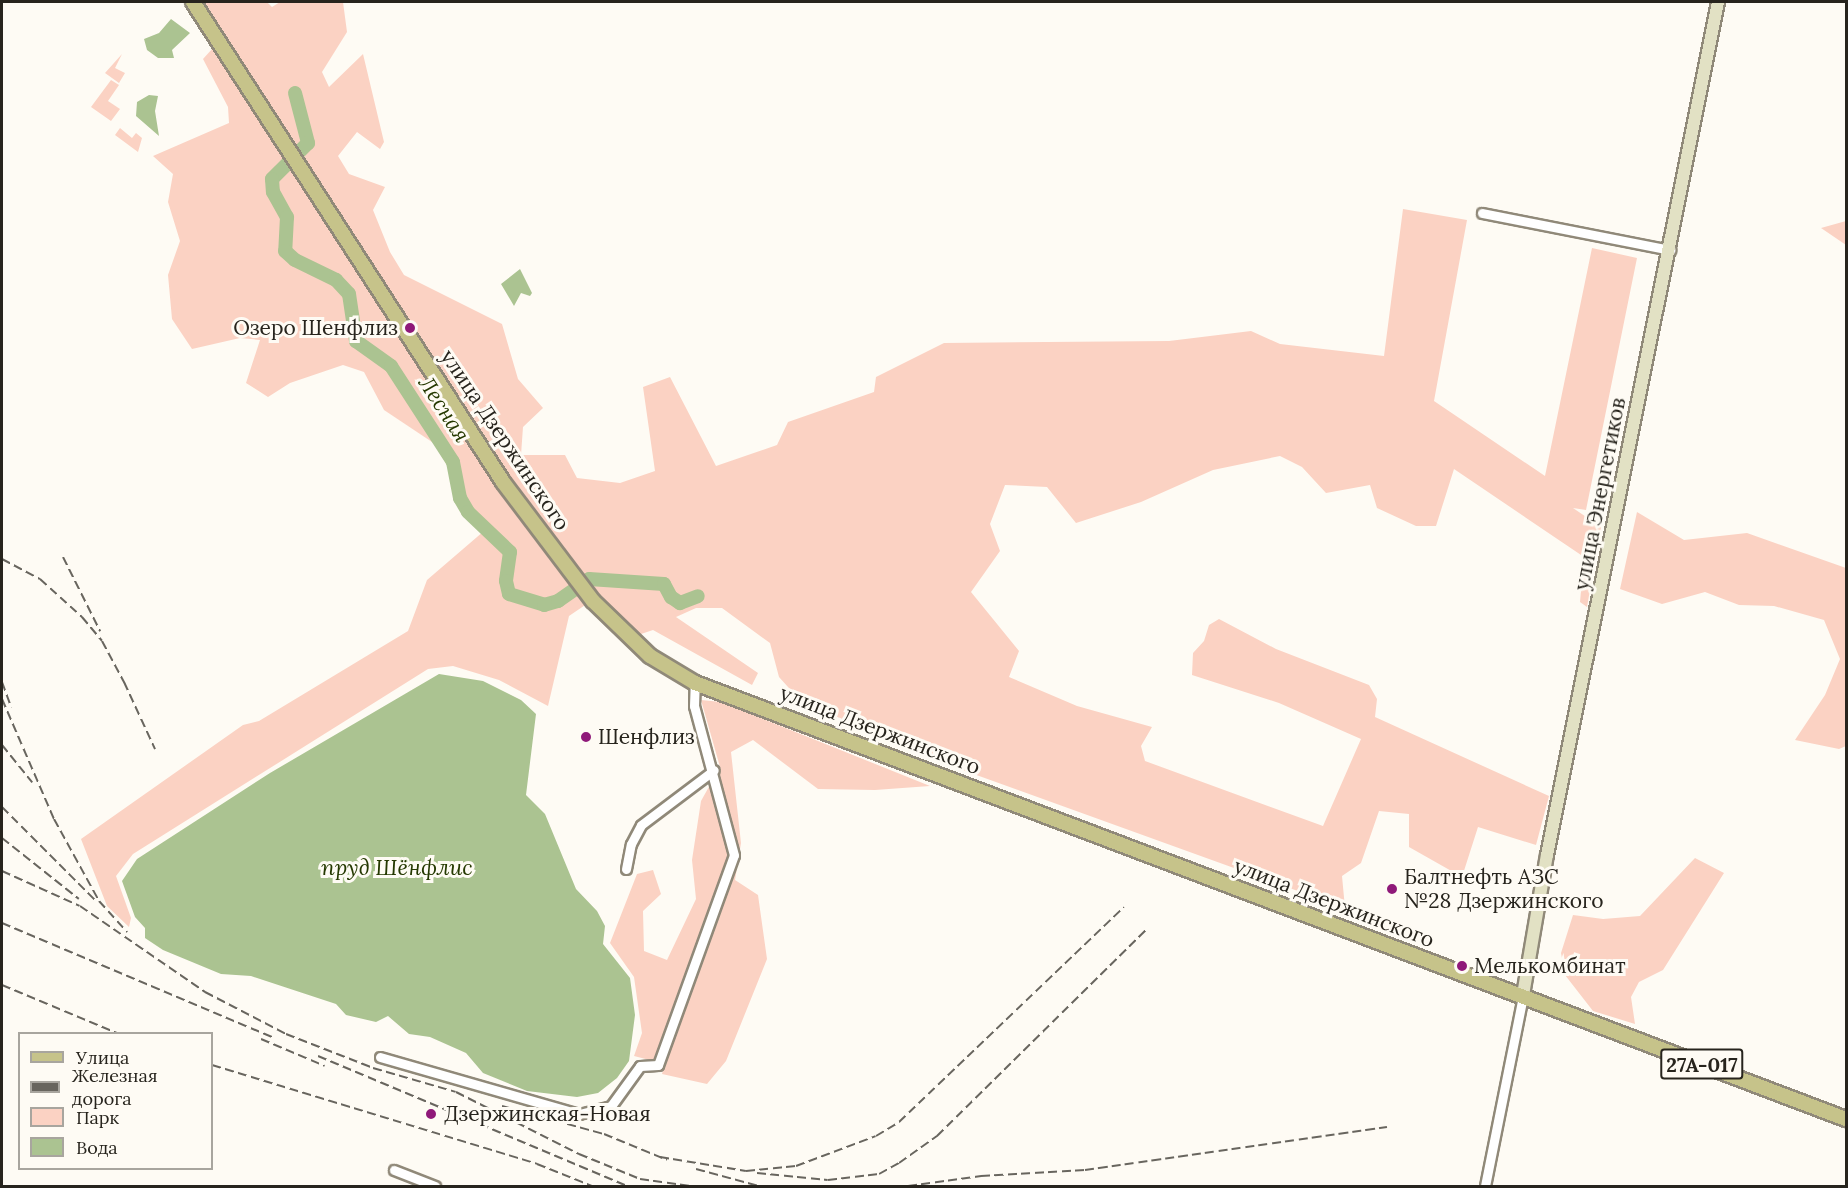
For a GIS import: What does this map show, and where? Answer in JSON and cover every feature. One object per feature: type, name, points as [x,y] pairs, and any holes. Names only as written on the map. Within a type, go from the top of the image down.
[{"type":"main road","name":"улица Дзержинского","points":[[193,2],[503,482],[602,612],[650,656],[695,683],[1846,1119]]},
{"type":"main road","name":"улица Энергетиков","points":[[1523,995],[1547,855],[1718,2]]},
{"type":"street","points":[[1482,213],[1670,250]]},
{"type":"street","points":[[380,1057],[579,1113],[611,1106],[640,1066],[658,1065],[734,855],[714,770],[694,706],[695,683]]},
{"type":"street","points":[[626,869],[631,844],[641,825],[714,770]]},
{"type":"street","points":[[1485,1186],[1523,995]]},
{"type":"street","points":[[394,1170],[435,1186]]},
{"type":"green space","points":[[199,2],[267,2],[272,7],[280,2],[343,2],[347,32],[322,72],[329,87],[363,54],[384,142],[380,149],[357,132],[338,156],[349,174],[385,187],[373,210],[390,252],[404,275],[502,324],[518,379],[543,408],[523,427],[521,455],[565,455],[577,478],[620,483],[655,471],[643,387],[670,377],[716,466],[777,445],[788,422],[874,392],[876,377],[944,343],[1169,341],[1251,331],[1280,344],[1384,356],[1403,209],[1467,220],[1434,401],[1545,476],[1592,248],[1637,258],[1586,510],[1573,508],[1601,527],[1587,607],[1580,602],[1584,557],[1454,469],[1436,526],[1416,526],[1377,508],[1370,485],[1326,493],[1302,467],[1280,456],[1213,470],[1141,502],[1076,523],[1047,487],[1005,485],[990,524],[1000,551],[971,592],[1019,651],[1009,677],[1077,706],[1152,727],[1141,746],[1145,761],[1323,826],[1361,739],[1279,703],[1192,675],[1193,653],[1204,641],[1209,625],[1219,619],[1276,649],[1369,685],[1377,699],[1375,717],[1549,796],[1536,845],[1478,827],[1462,877],[1409,847],[1409,814],[1379,811],[1361,863],[1342,876],[1345,908],[896,746],[797,697],[779,677],[770,643],[722,608],[696,608],[676,617],[758,673],[752,685],[653,630],[635,636],[597,597],[569,616],[548,706],[499,680],[453,666],[428,669],[133,854],[116,876],[131,918],[129,927],[107,906],[81,839],[243,725],[259,721],[408,631],[427,580],[484,531],[435,444],[384,410],[364,372],[343,365],[290,383],[268,397],[246,383],[260,340],[240,338],[192,349],[172,319],[168,275],[180,241],[168,202],[173,174],[153,156],[229,123],[228,107],[203,59],[222,38]]},
{"type":"green space","points":[[122,54],[115,68],[125,73],[119,83],[105,73]]},
{"type":"green space","points":[[111,80],[119,85],[108,101],[120,109],[111,121],[91,107]]},
{"type":"green space","points":[[120,128],[132,138],[136,133],[142,138],[138,152],[115,135]]},
{"type":"green space","points":[[1846,221],[1846,245],[1821,228]]},
{"type":"green space","points":[[1637,512],[1684,540],[1747,533],[1846,568],[1846,746],[1839,749],[1795,740],[1825,695],[1840,659],[1824,620],[1774,606],[1739,605],[1705,592],[1662,604],[1620,589]]},
{"type":"green space","points":[[701,700],[721,702],[930,786],[875,790],[818,789],[753,740],[731,752],[741,843],[735,880],[758,895],[767,959],[726,1061],[707,1084],[662,1074],[665,1064],[634,1056],[642,1033],[634,977],[610,943],[637,874],[653,870],[661,894],[643,911],[644,951],[667,960],[696,899],[692,860],[701,801],[720,767]]},
{"type":"green space","points":[[1695,858],[1724,873],[1663,970],[1639,982],[1631,997],[1635,1024],[1593,1011],[1565,975],[1561,953],[1573,915],[1603,919],[1640,916]]},
{"type":"water","points":[[171,19],[190,33],[172,50],[174,58],[158,58],[147,50],[144,39],[159,33]]},
{"type":"water","points":[[149,95],[158,96],[155,111],[159,136],[136,116],[137,102]]},
{"type":"water","points":[[520,269],[532,293],[530,296],[521,293],[514,306],[501,284]]},
{"type":"water","name":"пруд Шёнфлис","points":[[439,674],[483,681],[521,700],[536,714],[526,795],[545,814],[576,889],[597,911],[605,926],[603,944],[630,978],[635,1015],[629,1061],[617,1078],[598,1093],[577,1097],[527,1091],[483,1073],[466,1053],[430,1037],[409,1034],[388,1016],[376,1022],[346,1015],[336,1004],[251,976],[221,974],[163,950],[145,938],[145,928],[135,917],[122,881],[137,859],[270,773]]},
{"type":"waterway","name":"Лесная","points":[[295,93],[308,143],[272,179],[273,192],[287,217],[285,251],[295,260],[336,280],[349,294],[356,341],[391,366],[453,462],[460,498],[468,512],[510,552],[506,581],[509,594],[544,605],[558,601],[589,579],[664,584],[671,597],[680,603],[698,596]]},
{"type":"railway","points":[[63,557],[100,631]]},
{"type":"railway","points":[[2,559],[40,579],[82,617],[102,641],[155,749]]},
{"type":"railway","points":[[2,682],[11,707]]},
{"type":"railway","points":[[2,699],[54,819],[99,901],[127,932]]},
{"type":"railway","points":[[2,745],[32,782]]},
{"type":"railway","points":[[2,807],[95,900]]},
{"type":"railway","points":[[2,838],[79,899]]},
{"type":"railway","points":[[2,871],[80,906],[205,992],[286,1034],[373,1068],[456,1092],[579,1154],[640,1179],[691,1186]]},
{"type":"railway","points":[[660,1157],[746,1171],[796,1166],[876,1136],[899,1122],[1124,907]]},
{"type":"railway","points":[[2,923],[274,1038]]},
{"type":"railway","points":[[757,1173],[828,1180],[879,1174],[899,1163],[937,1136],[1146,930]]},
{"type":"railway","points":[[2,985],[114,1032]]},
{"type":"railway","points":[[261,1039],[325,1066]]},
{"type":"railway","points":[[318,1056],[628,1186]]},
{"type":"railway","points":[[213,1065],[537,1164],[592,1186]]},
{"type":"railway","points":[[502,1106],[604,1134],[667,1160]]},
{"type":"railway","points":[[908,1186],[981,1176],[1085,1170],[1387,1127]]},
{"type":"railway","points":[[696,1169],[759,1186]]},
{"type":"railway","points":[[874,1186],[883,1186]]},
{"type":"place","name":"Озеро Шенфлиз","points":[[410,328]]},
{"type":"place","name":"Шенфлиз","points":[[586,737]]},
{"type":"place","name":"Балтнефть АЗС №28 Дзержинского","points":[[1392,889]]},
{"type":"place","name":"Мелькомбинат","points":[[1462,966]]},
{"type":"place","name":"Дзержинская-Новая","points":[[431,1114]]}]
